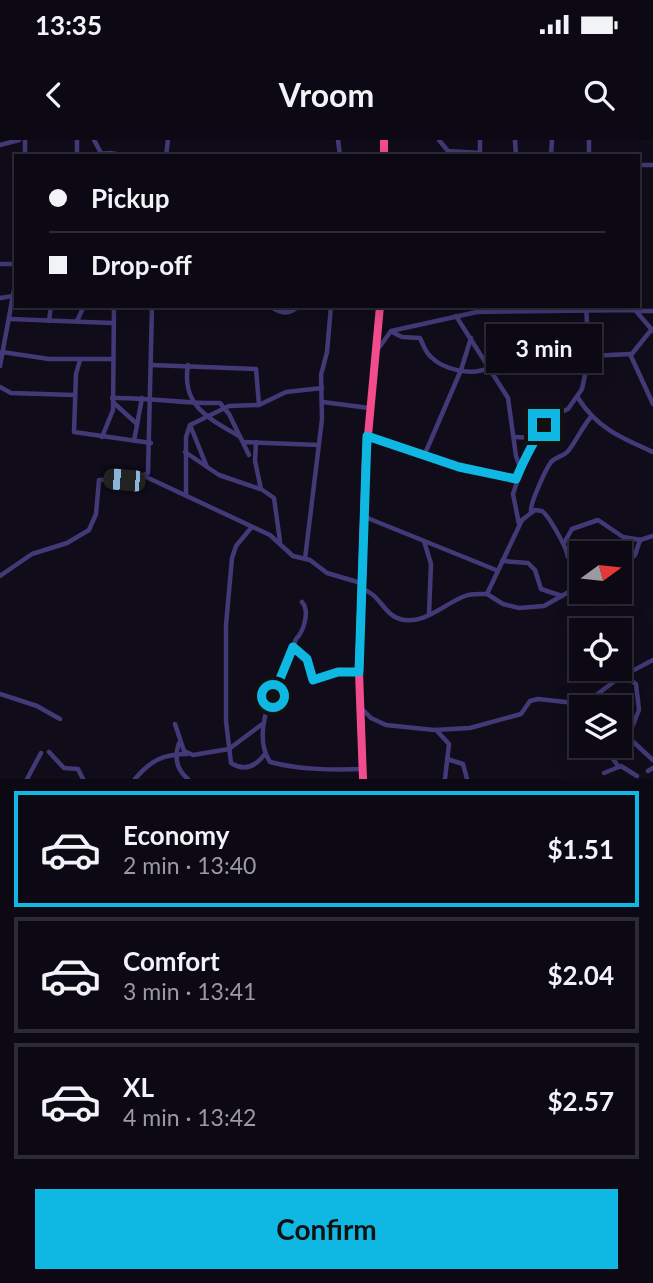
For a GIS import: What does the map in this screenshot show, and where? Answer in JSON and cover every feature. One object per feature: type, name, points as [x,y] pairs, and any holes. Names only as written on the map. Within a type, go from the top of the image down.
[{"type":"highway","points":[[363,779],[359,672],[364,517],[369,408],[380,308]]},
{"type":"street","points":[[0,145],[19,140]]},
{"type":"street","points":[[94,140],[101,153]]},
{"type":"street","points":[[439,140],[446,150],[480,154],[480,140]]},
{"type":"street","points":[[93,154],[110,154]]},
{"type":"street","points":[[0,366],[14,290]]},
{"type":"street","points":[[0,298],[13,296]]},
{"type":"street","points":[[639,310],[653,304]]},
{"type":"street","points":[[49,321],[51,308]]},
{"type":"street","points":[[76,321],[83,308]]},
{"type":"street","points":[[102,437],[111,419],[114,308]]},
{"type":"street","points":[[144,476],[149,467],[151,443],[152,308]]},
{"type":"street","points":[[274,308],[283,312],[296,308]]},
{"type":"street","points":[[305,559],[319,445],[331,308]]},
{"type":"street","points":[[375,352],[391,331],[487,311],[586,308],[653,311]]},
{"type":"street","points":[[519,525],[513,494],[520,468],[550,416],[568,409],[578,398],[589,356],[586,308]]},
{"type":"street","points":[[589,356],[631,355],[652,330],[639,310]]},
{"type":"street","points":[[456,316],[510,403],[516,456],[520,468]]},
{"type":"street","points":[[10,319],[112,323]]},
{"type":"street","points":[[391,331],[402,337],[420,338],[434,360],[476,373],[488,368]]},
{"type":"street","points":[[424,456],[461,370],[471,338]]},
{"type":"street","points":[[2,352],[111,359]]},
{"type":"street","points":[[631,355],[653,404]]},
{"type":"street","points":[[80,359],[74,395],[74,432],[151,443]]},
{"type":"street","points":[[150,365],[256,369],[259,405]]},
{"type":"street","points":[[188,365],[187,389],[199,407],[207,416],[242,439],[319,445]]},
{"type":"street","points":[[186,494],[186,452],[190,425],[225,408],[259,405],[286,392],[322,388]]},
{"type":"street","points":[[1,389],[11,393],[74,395]]},
{"type":"street","points":[[112,400],[142,398],[199,407],[217,403],[225,408],[249,455]]},
{"type":"street","points":[[134,441],[142,398]]},
{"type":"street","points":[[578,398],[590,418],[653,452]]},
{"type":"street","points":[[112,400],[137,424]]},
{"type":"street","points":[[323,402],[369,408]]},
{"type":"street","points":[[198,420],[199,407]]},
{"type":"street","points":[[487,594],[519,525],[531,511],[532,498],[543,483],[547,469],[553,460],[568,451],[590,418]]},
{"type":"street","points":[[190,425],[208,469]]},
{"type":"street","points":[[367,436],[424,456],[516,479]]},
{"type":"street","points":[[515,438],[535,438]]},
{"type":"street","points":[[256,442],[255,457],[261,489]]},
{"type":"street","points":[[186,452],[208,469],[232,482],[261,489],[274,498],[280,542]]},
{"type":"street","points":[[0,576],[32,554],[58,547],[89,530],[96,514],[99,480],[132,480],[144,476],[186,494],[280,542],[293,556],[362,586],[374,594],[398,619],[429,615],[468,594],[487,594],[503,604],[519,608],[544,606],[569,592]]},
{"type":"street","points":[[531,511],[540,510],[548,515],[555,525],[556,535],[564,543],[568,556]]},
{"type":"street","points":[[364,517],[496,570]]},
{"type":"street","points":[[564,543],[572,528],[600,520],[621,536],[640,540],[653,536]]},
{"type":"street","points":[[251,528],[236,546],[232,558],[226,625],[225,695],[229,749],[234,765],[242,768],[270,762],[344,772],[364,769]]},
{"type":"street","points":[[632,558],[640,540]]},
{"type":"street","points":[[424,541],[431,564],[429,615]]},
{"type":"street","points":[[502,561],[528,563],[535,570],[541,589],[563,596]]},
{"type":"street","points":[[270,762],[265,754],[261,725],[304,626],[306,606],[302,602]]},
{"type":"street","points":[[293,647],[307,659],[313,680],[338,672],[359,672]]},
{"type":"street","points":[[632,671],[653,660]]},
{"type":"street","points":[[597,695],[616,681]]},
{"type":"street","points":[[632,681],[636,684],[639,709],[628,737],[653,760]]},
{"type":"street","points":[[0,694],[37,706],[60,719]]},
{"type":"street","points":[[360,707],[371,718],[386,725],[434,730],[470,728],[521,714],[530,701],[538,699],[569,703]]},
{"type":"street","points":[[175,724],[179,741],[187,754]]},
{"type":"street","points":[[135,779],[147,764],[162,756],[229,749],[261,725]]},
{"type":"street","points":[[434,730],[448,741],[445,779]]},
{"type":"street","points":[[179,741],[175,754],[182,774],[188,779]]},
{"type":"street","points":[[49,752],[64,768],[78,769],[83,779]]},
{"type":"street","points":[[27,779],[41,753]]},
{"type":"street","points":[[256,765],[265,754]]},
{"type":"street","points":[[612,758],[619,767]]},
{"type":"street","points":[[447,759],[463,764],[467,779]]},
{"type":"street","points":[[604,773],[623,767],[637,776]]},
{"type":"route","points":[[273,696],[293,647],[307,659],[313,680],[338,672],[359,672],[367,436],[459,467],[516,479],[528,458],[529,446],[544,425]]}]
